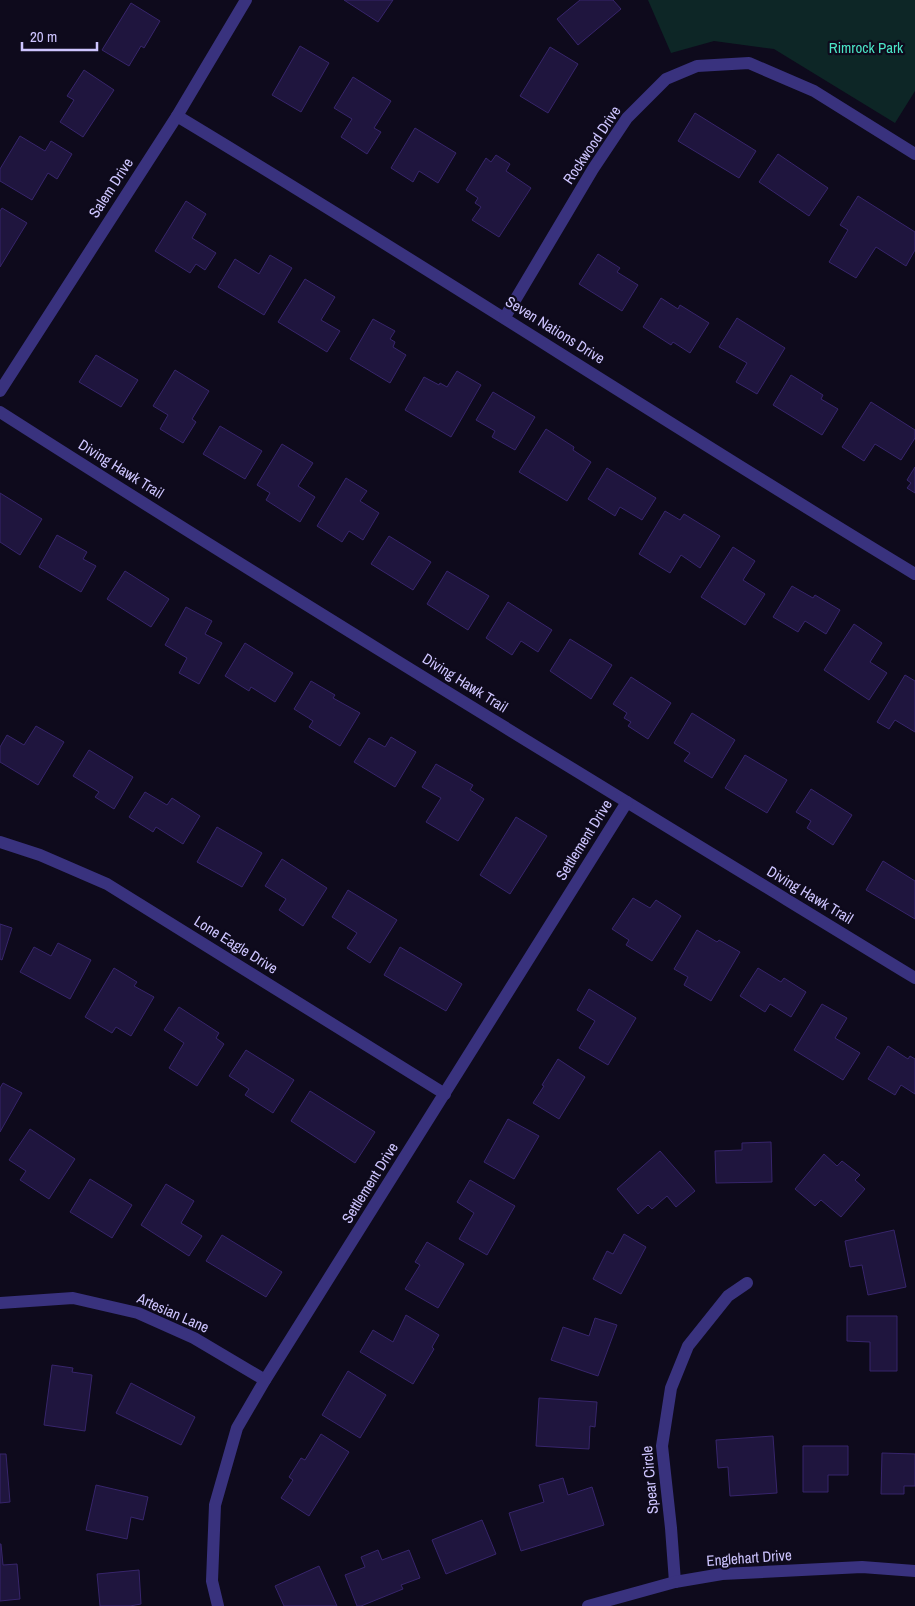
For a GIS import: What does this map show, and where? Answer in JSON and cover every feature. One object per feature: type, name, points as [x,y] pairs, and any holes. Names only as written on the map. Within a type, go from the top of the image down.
[{"type":"street","name":"Salem Drive","points":[[0,391],[176,116],[246,0]]},
{"type":"street","name":"Rockwood Drive","points":[[504,318],[593,169],[627,118],[666,79],[697,66],[749,64],[814,91],[915,154]]},
{"type":"street","name":"Seven Nations Drive","points":[[176,116],[270,172],[504,318],[778,492],[915,574]]},
{"type":"street","name":"Diving Hawk Trail","points":[[0,412],[627,802],[915,978]]},
{"type":"street","name":"Settlement Drive","points":[[218,1606],[212,1581],[215,1505],[237,1428],[265,1380],[627,802]]},
{"type":"street","name":"Lone Eagle Drive","points":[[0,842],[40,855],[107,884],[445,1094]]},
{"type":"street","name":"Spear Circle","points":[[675,1582],[662,1446],[671,1388],[688,1346],[728,1296],[747,1283]]},
{"type":"street","name":"Artesian Lane","points":[[0,1303],[73,1298],[138,1313],[194,1338],[265,1380]]},
{"type":"street","name":"Englehart Drive","points":[[588,1606],[675,1582],[722,1574],[862,1567],[915,1571]]},
{"type":"green space","name":"Rimrock Park","points":[[648,0],[915,0],[915,91],[895,123],[774,49],[714,41],[671,53]]},
{"type":"building","points":[[344,0],[393,0],[378,22]]},
{"type":"building","points":[[580,0],[613,0],[621,9],[578,45],[557,19]]},
{"type":"building","points":[[131,3],[160,21],[144,48],[141,46],[129,66],[102,50]]},
{"type":"building","points":[[300,46],[329,63],[301,112],[272,95]]},
{"type":"building","points":[[550,47],[578,64],[548,113],[520,96]]},
{"type":"building","points":[[84,70],[114,90],[83,137],[60,122],[74,100],[67,96]]},
{"type":"building","points":[[353,77],[391,101],[374,128],[381,132],[367,154],[341,137],[352,119],[334,108]]},
{"type":"building","points":[[695,113],[756,151],[739,178],[678,141]]},
{"type":"building","points":[[415,128],[456,153],[438,183],[419,171],[413,182],[391,168]]},
{"type":"building","points":[[20,136],[45,151],[51,141],[72,154],[57,179],[48,173],[32,200],[0,181],[0,169]]},
{"type":"building","points":[[778,154],[828,188],[809,216],[759,182]]},
{"type":"building","points":[[496,155],[510,164],[506,171],[531,188],[499,237],[472,220],[481,207],[475,203],[478,198],[466,190],[486,158],[491,162]]},
{"type":"building","points":[[858,196],[915,232],[915,250],[906,266],[876,247],[856,278],[829,262],[848,230],[840,225]]},
{"type":"building","points":[[186,201],[206,214],[192,238],[216,253],[205,270],[196,264],[190,273],[155,251]]},
{"type":"building","points":[[2,208],[27,223],[0,267],[0,211]]},
{"type":"building","points":[[598,254],[620,268],[617,272],[638,285],[622,311],[579,284]]},
{"type":"building","points":[[270,255],[292,268],[264,315],[218,287],[235,259],[259,274]]},
{"type":"building","points":[[305,279],[335,297],[321,320],[340,331],[327,352],[278,322]]},
{"type":"building","points":[[661,298],[678,309],[680,305],[709,323],[690,353],[673,342],[671,345],[643,327]]},
{"type":"building","points":[[737,318],[785,348],[757,394],[736,382],[747,363],[719,347]]},
{"type":"building","points":[[373,319],[395,331],[390,339],[395,342],[393,347],[406,355],[390,383],[350,359]]},
{"type":"building","points":[[96,355],[138,380],[121,407],[79,382]]},
{"type":"building","points":[[175,370],[209,391],[192,419],[196,422],[183,443],[160,429],[168,415],[153,406]]},
{"type":"building","points":[[457,371],[481,385],[451,437],[405,410],[424,377],[447,387]]},
{"type":"building","points":[[791,375],[823,395],[821,399],[838,409],[822,435],[773,405]]},
{"type":"building","points":[[493,392],[535,417],[515,450],[492,437],[495,431],[476,420]]},
{"type":"building","points":[[871,402],[915,430],[915,438],[901,460],[875,444],[864,461],[842,447]]},
{"type":"building","points":[[220,426],[262,451],[245,479],[203,454]]},
{"type":"building","points":[[546,429],[574,447],[573,450],[591,462],[567,501],[519,472]]},
{"type":"building","points":[[282,444],[313,463],[298,486],[315,497],[300,522],[266,500],[270,493],[257,485]]},
{"type":"building","points":[[915,467],[915,493],[907,488],[911,483],[907,480]]},
{"type":"building","points":[[607,468],[656,498],[642,520],[620,507],[615,516],[588,499]]},
{"type":"building","points":[[346,478],[367,491],[360,501],[379,513],[363,540],[349,531],[342,542],[317,526]]},
{"type":"building","points":[[0,493],[42,519],[20,555],[0,542]]},
{"type":"building","points":[[665,511],[680,520],[684,514],[720,536],[700,568],[681,555],[670,573],[639,554]]},
{"type":"building","points":[[57,535],[87,552],[83,559],[96,566],[81,592],[39,567]]},
{"type":"building","points":[[389,536],[431,562],[413,590],[371,564]]},
{"type":"building","points":[[733,547],[755,561],[743,580],[765,594],[745,625],[701,597]]},
{"type":"building","points":[[125,571],[169,599],[151,627],[107,599]]},
{"type":"building","points":[[447,571],[489,596],[468,630],[427,604]]},
{"type":"building","points":[[792,586],[813,598],[815,595],[840,610],[826,634],[805,621],[798,632],[773,617]]},
{"type":"building","points":[[508,602],[552,630],[538,652],[521,641],[512,655],[486,638]]},
{"type":"building","points":[[186,607],[212,621],[205,634],[222,643],[199,684],[179,673],[187,658],[165,645]]},
{"type":"building","points":[[854,624],[882,643],[870,662],[887,673],[869,700],[824,670]]},
{"type":"building","points":[[570,639],[612,665],[591,699],[550,671]]},
{"type":"building","points":[[245,643],[293,673],[275,702],[251,687],[249,691],[225,676]]},
{"type":"building","points":[[905,675],[915,681],[915,732],[895,720],[889,729],[877,722]]},
{"type":"building","points":[[631,677],[671,703],[648,739],[628,726],[631,722],[624,718],[627,713],[613,704]]},
{"type":"building","points":[[311,681],[335,695],[333,698],[360,713],[340,746],[309,727],[313,721],[294,709]]},
{"type":"building","points":[[692,713],[735,740],[712,778],[684,761],[690,753],[674,743]]},
{"type":"building","points":[[36,726],[64,742],[38,785],[0,762],[0,747],[7,735],[24,745]]},
{"type":"building","points":[[391,737],[416,752],[395,787],[354,762],[369,738],[385,747]]},
{"type":"building","points":[[89,750],[133,777],[114,809],[95,797],[99,792],[73,776]]},
{"type":"building","points":[[745,755],[787,780],[767,813],[725,788]]},
{"type":"building","points":[[436,764],[473,785],[470,790],[484,799],[458,841],[426,822],[441,798],[422,787]]},
{"type":"building","points":[[811,789],[852,815],[833,845],[807,828],[811,821],[796,812]]},
{"type":"building","points":[[145,792],[167,805],[172,798],[200,816],[183,844],[156,827],[153,832],[129,817]]},
{"type":"building","points":[[516,817],[547,836],[510,894],[480,875]]},
{"type":"building","points":[[217,827],[262,853],[242,887],[197,862]]},
{"type":"building","points":[[282,859],[327,888],[303,926],[279,910],[286,899],[265,886]]},
{"type":"building","points":[[883,861],[915,881],[915,919],[866,890]]},
{"type":"building","points":[[348,890],[397,920],[370,963],[347,948],[357,933],[332,917]]},
{"type":"building","points":[[633,898],[650,908],[656,900],[681,916],[652,961],[626,945],[629,940],[612,929]]},
{"type":"building","points":[[0,924],[12,928],[2,960],[0,959]]},
{"type":"building","points":[[697,930],[717,942],[719,940],[740,952],[711,1001],[684,985],[688,977],[674,969]]},
{"type":"building","points":[[58,943],[91,960],[70,999],[20,972],[34,947],[51,956]]},
{"type":"building","points":[[400,947],[462,984],[446,1011],[384,975]]},
{"type":"building","points":[[114,968],[137,982],[134,986],[154,997],[131,1036],[116,1027],[112,1033],[85,1017]]},
{"type":"building","points":[[758,968],[781,982],[784,978],[806,992],[791,1017],[770,1004],[765,1012],[740,996]]},
{"type":"building","points":[[589,989],[636,1018],[608,1065],[579,1048],[595,1021],[577,1010]]},
{"type":"building","points":[[822,1004],[847,1018],[835,1038],[860,1053],[843,1080],[794,1050]]},
{"type":"building","points":[[179,1007],[219,1033],[216,1038],[224,1044],[197,1086],[169,1068],[184,1043],[164,1030]]},
{"type":"building","points":[[888,1046],[908,1059],[910,1056],[915,1059],[915,1094],[901,1085],[895,1095],[868,1079]]},
{"type":"building","points":[[246,1050],[294,1080],[273,1113],[245,1095],[249,1089],[229,1076]]},
{"type":"building","points":[[558,1059],[585,1077],[559,1119],[533,1103]]},
{"type":"building","points":[[3,1083],[22,1093],[0,1132],[0,1088]]},
{"type":"building","points":[[310,1091],[375,1132],[355,1163],[291,1121]]},
{"type":"building","points":[[508,1119],[539,1136],[514,1179],[484,1162]]},
{"type":"building","points":[[30,1129],[75,1159],[49,1199],[20,1180],[26,1171],[9,1160]]},
{"type":"building","points":[[771,1142],[772,1182],[716,1183],[715,1151],[742,1150],[742,1143]]},
{"type":"building","points":[[660,1151],[695,1191],[676,1207],[667,1196],[652,1209],[648,1205],[638,1214],[617,1189]]},
{"type":"building","points":[[824,1154],[837,1166],[842,1161],[860,1175],[855,1180],[865,1189],[841,1217],[821,1200],[815,1206],[795,1189]]},
{"type":"building","points":[[90,1179],[132,1205],[112,1238],[70,1212]]},
{"type":"building","points":[[470,1180],[515,1206],[487,1255],[459,1239],[474,1213],[457,1202]]},
{"type":"building","points":[[166,1184],[194,1201],[181,1223],[202,1236],[189,1256],[141,1225]]},
{"type":"building","points":[[894,1230],[906,1287],[868,1295],[862,1265],[850,1267],[845,1241]]},
{"type":"building","points":[[624,1234],[646,1247],[621,1294],[593,1279],[607,1251],[613,1254]]},
{"type":"building","points":[[222,1235],[282,1272],[266,1297],[206,1261]]},
{"type":"building","points":[[427,1242],[464,1264],[438,1308],[405,1289],[420,1265],[415,1262]]},
{"type":"building","points":[[406,1315],[439,1335],[432,1347],[434,1349],[413,1384],[360,1352],[373,1330],[393,1342]]},
{"type":"building","points":[[847,1316],[897,1316],[897,1371],[870,1371],[870,1342],[847,1341]]},
{"type":"building","points":[[595,1318],[617,1325],[598,1376],[551,1360],[563,1327],[589,1336]]},
{"type":"building","points":[[52,1365],[73,1368],[72,1372],[92,1375],[85,1431],[44,1425]]},
{"type":"building","points":[[348,1371],[386,1395],[360,1438],[322,1415]]},
{"type":"building","points":[[131,1383],[195,1417],[181,1445],[116,1413]]},
{"type":"building","points":[[539,1398],[597,1402],[595,1427],[590,1426],[589,1449],[536,1446]]},
{"type":"building","points":[[321,1434],[349,1452],[309,1516],[281,1498],[293,1480],[289,1477],[301,1458],[305,1460]]},
{"type":"building","points":[[773,1436],[777,1493],[730,1496],[728,1467],[718,1468],[716,1440]]},
{"type":"building","points":[[803,1446],[848,1446],[848,1475],[828,1475],[828,1492],[803,1492]]},
{"type":"building","points":[[882,1453],[915,1454],[915,1486],[904,1486],[904,1494],[881,1494]]},
{"type":"building","points":[[0,1454],[6,1454],[10,1502],[0,1503]]},
{"type":"building","points":[[563,1478],[568,1495],[592,1487],[604,1525],[521,1551],[509,1513],[544,1502],[539,1485]]},
{"type":"building","points":[[96,1485],[148,1497],[143,1520],[131,1517],[127,1539],[86,1530]]},
{"type":"building","points":[[482,1520],[496,1554],[446,1574],[432,1540]]},
{"type":"building","points":[[0,1544],[3,1565],[17,1564],[20,1599],[0,1601]]},
{"type":"building","points":[[378,1550],[382,1560],[409,1550],[420,1578],[401,1585],[403,1589],[357,1606],[345,1575],[365,1567],[361,1557]]},
{"type":"building","points":[[319,1566],[337,1606],[284,1606],[275,1586]]},
{"type":"building","points":[[139,1570],[141,1604],[100,1606],[97,1574]]}]
